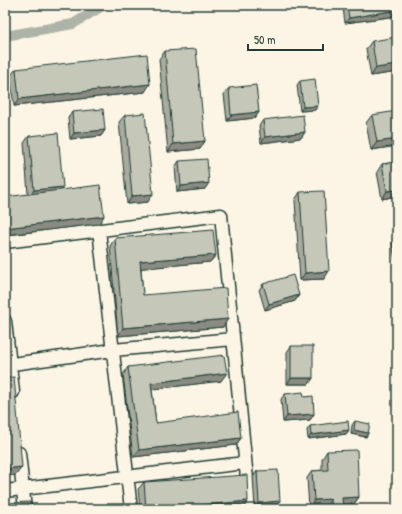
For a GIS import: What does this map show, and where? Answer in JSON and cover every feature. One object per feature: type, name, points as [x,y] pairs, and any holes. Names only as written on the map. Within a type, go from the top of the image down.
[{"type":"lane","points":[[5,242],[221,215],[250,509]]},
{"type":"lane","points":[[98,230],[131,509]]},
{"type":"lane","points":[[5,321],[7,364],[14,403]]},
{"type":"lane","points":[[7,364],[113,350],[233,339]]},
{"type":"lane","points":[[18,442],[25,509]]},
{"type":"lane","points":[[5,491],[245,463]]},
{"type":"building","points":[[347,5],[397,5],[397,10],[349,18]]},
{"type":"building","points":[[397,37],[397,65],[376,68],[372,41]]},
{"type":"building","points":[[196,49],[205,141],[173,144],[165,51]]},
{"type":"building","points":[[147,54],[150,84],[19,99],[16,69]]},
{"type":"building","points":[[315,79],[318,106],[303,107],[300,81]]},
{"type":"building","points":[[256,85],[259,112],[231,115],[229,88]]},
{"type":"building","points":[[103,109],[105,130],[74,133],[72,112]]},
{"type":"building","points":[[397,111],[397,139],[377,142],[372,115]]},
{"type":"building","points":[[145,113],[153,194],[132,196],[125,115]]},
{"type":"building","points":[[303,115],[305,132],[265,137],[263,120]]},
{"type":"building","points":[[58,133],[63,187],[34,190],[29,136]]},
{"type":"building","points":[[207,159],[209,183],[181,186],[179,161]]},
{"type":"building","points":[[397,162],[397,190],[387,191],[382,164]]},
{"type":"building","points":[[100,185],[104,216],[5,228],[5,197]]},
{"type":"building","points":[[324,191],[329,271],[305,273],[300,192]]},
{"type":"building","points":[[213,230],[216,255],[140,261],[143,295],[226,288],[228,319],[123,328],[115,238]]},
{"type":"building","points":[[293,275],[299,295],[269,304],[263,284]]},
{"type":"building","points":[[291,346],[313,346],[313,378],[291,378]]},
{"type":"building","points":[[224,355],[227,373],[151,383],[156,423],[238,412],[241,438],[139,450],[128,367]]},
{"type":"building","points":[[14,377],[22,467],[5,469],[5,378]]},
{"type":"building","points":[[303,392],[304,397],[313,396],[314,414],[287,416],[285,394]]},
{"type":"building","points":[[348,421],[349,430],[311,435],[310,426]]},
{"type":"building","points":[[355,421],[370,424],[368,433],[354,430]]},
{"type":"building","points":[[357,450],[359,497],[342,498],[343,509],[332,509],[331,499],[314,500],[312,471],[328,470],[327,451]]},
{"type":"building","points":[[278,470],[280,501],[259,503],[257,471]]},
{"type":"building","points":[[247,475],[248,501],[170,509],[146,509],[144,482]]},
{"type":"building","points":[[30,502],[30,509],[5,509],[5,503]]},
{"type":"waterway","points":[[5,36],[73,24],[104,5]]}]
